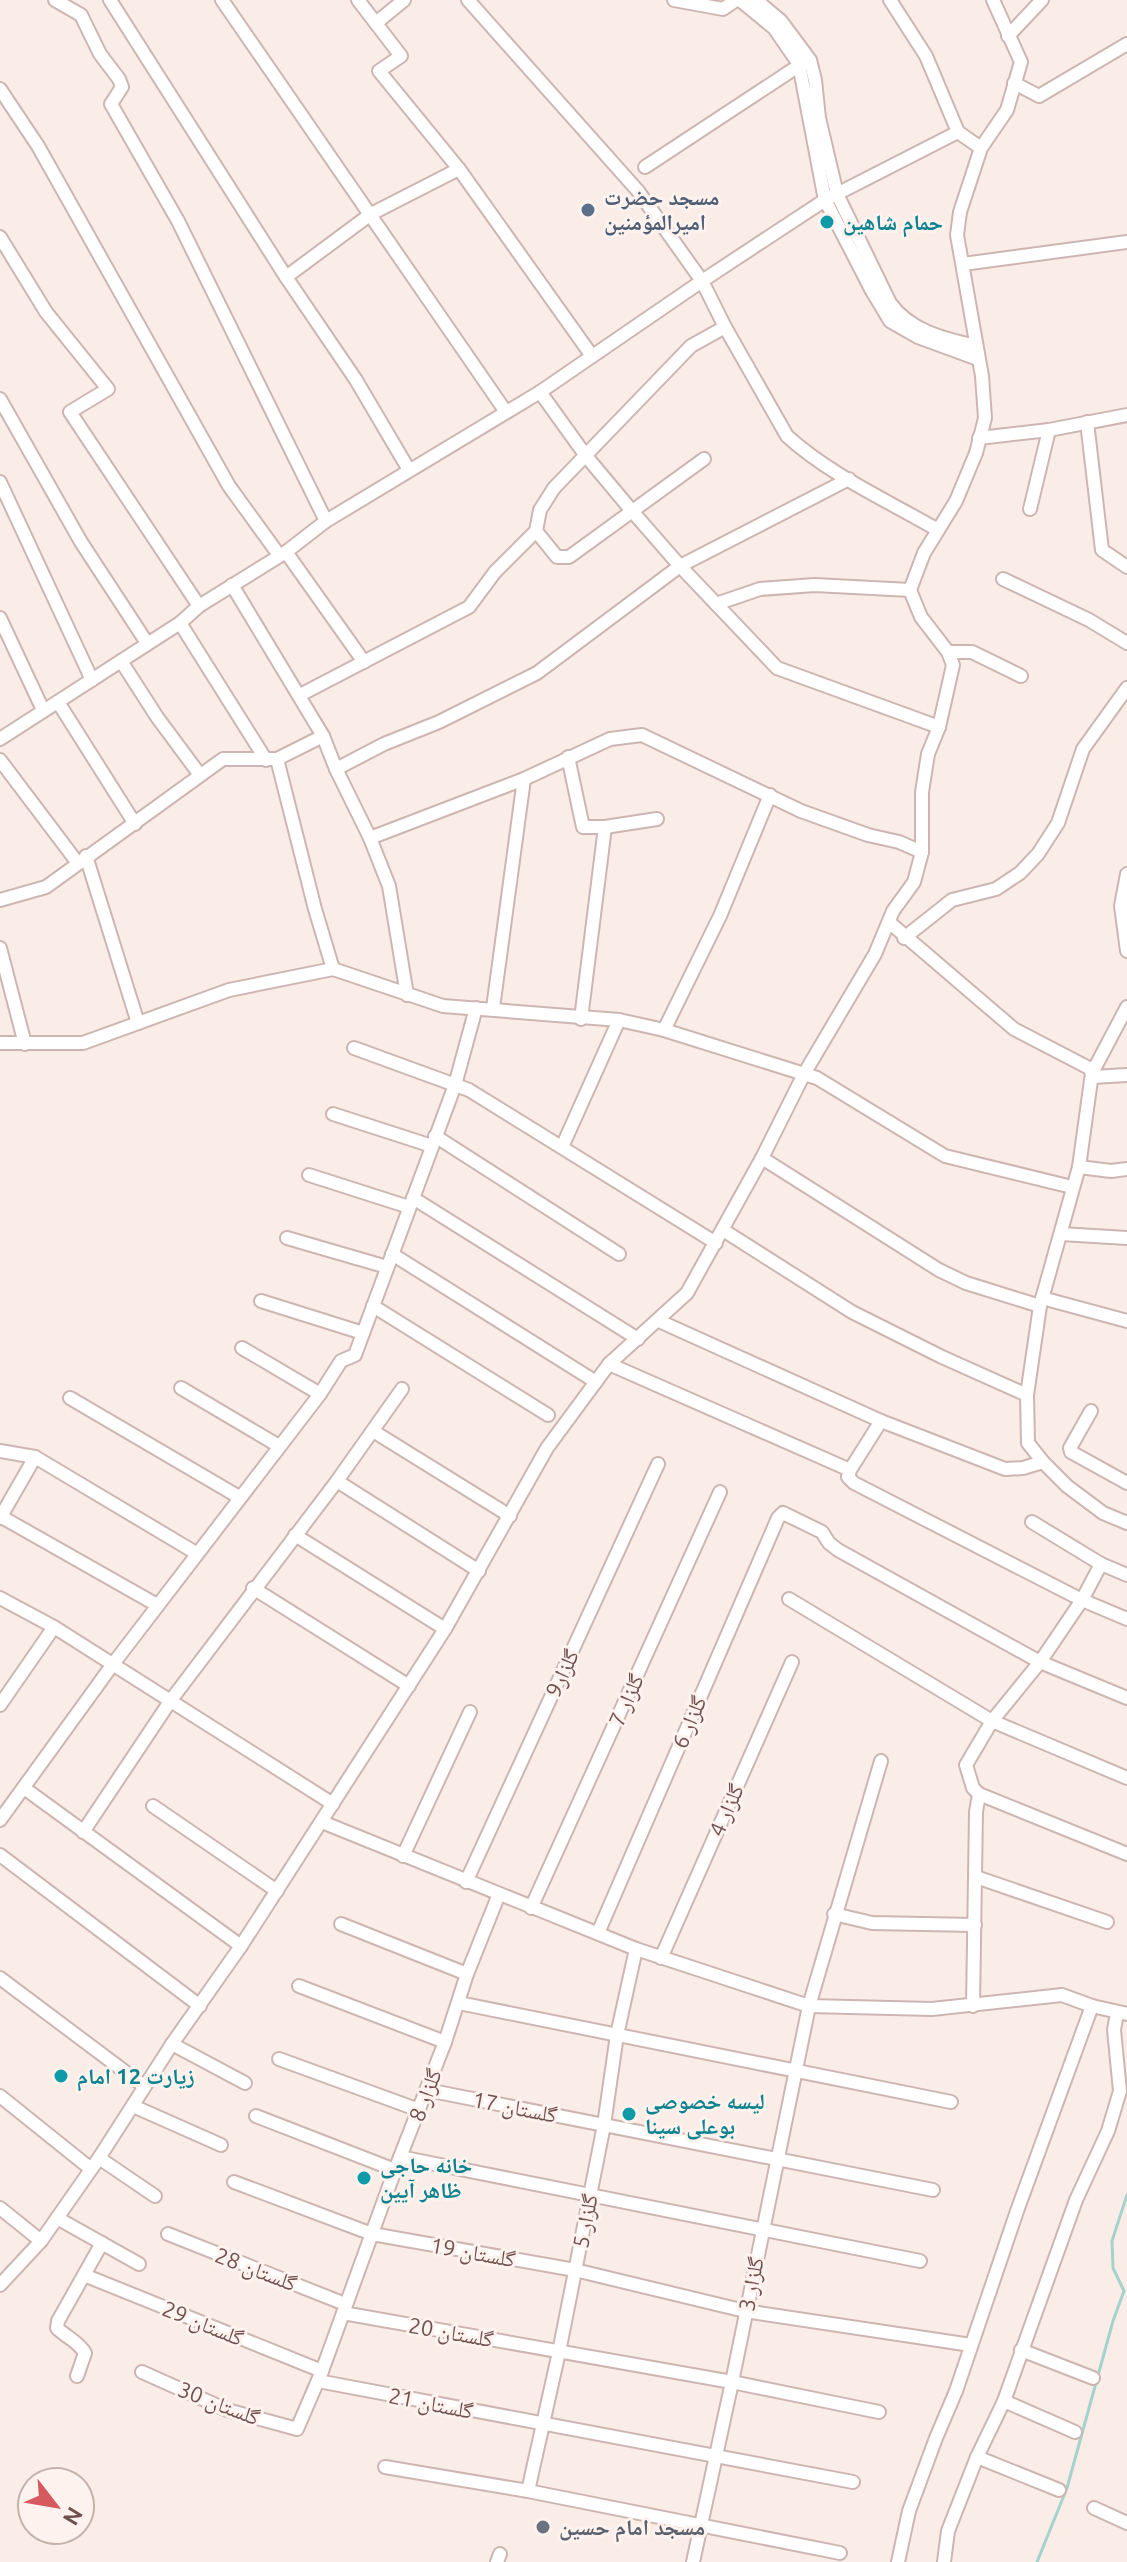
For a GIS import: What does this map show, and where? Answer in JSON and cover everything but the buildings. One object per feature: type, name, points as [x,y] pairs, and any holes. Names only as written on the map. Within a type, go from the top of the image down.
[{"type":"street","points":[[55,0],[81,15],[100,54],[119,79],[122,87],[111,104],[178,221],[326,521]]},
{"type":"street","points":[[110,0],[286,277],[356,380],[409,470]]},
{"type":"street","points":[[222,0],[506,412]]},
{"type":"street","points":[[358,0],[401,56],[379,71],[459,169],[592,356]]},
{"type":"street","points":[[376,23],[404,0]]},
{"type":"street","points":[[468,0],[638,191],[702,281],[787,436],[849,479],[938,530]]},
{"type":"street","points":[[674,0],[723,9],[740,0],[774,28],[805,62]]},
{"type":"street","points":[[756,0],[781,21],[805,62],[831,197],[897,313],[916,327],[977,352]]},
{"type":"street","points":[[890,0],[926,56],[958,132],[981,148]]},
{"type":"street","points":[[0,2285],[41,2241],[277,1891],[445,1629],[547,1448],[609,1364],[687,1293],[762,1158],[804,1074],[875,954],[893,911],[914,882],[922,852],[922,792],[928,754],[939,727],[953,665],[948,652],[921,617],[910,590],[924,553],[956,501],[976,453],[985,418],[957,235],[960,212],[981,148],[1007,110],[1021,62],[993,0]]},
{"type":"street","points":[[1008,36],[1042,0]]},
{"type":"street","points":[[1014,83],[1039,96],[1127,44]]},
{"type":"street","points":[[645,167],[805,62]]},
{"type":"street","points":[[0,89],[38,146],[229,486],[364,662]]},
{"type":"street","points":[[0,739],[180,623],[199,606],[283,554],[326,521],[540,392],[831,197],[958,132]]},
{"type":"street","points":[[286,277],[371,214],[459,169]]},
{"type":"street","points":[[0,237],[46,312],[108,389],[70,412],[199,606]]},
{"type":"street","points":[[963,264],[1127,242]]},
{"type":"street","points":[[300,695],[469,607],[495,572],[536,531],[540,510],[554,488],[691,346],[725,327]]},
{"type":"street","points":[[540,392],[586,456],[632,511],[777,668],[939,727]]},
{"type":"street","points":[[0,399],[81,542],[147,643]]},
{"type":"street","points":[[979,438],[1049,430],[1127,415]]},
{"type":"street","points":[[1087,422],[1102,550],[1127,567]]},
{"type":"street","points":[[1030,509],[1049,430]]},
{"type":"street","points":[[536,531],[557,557],[569,557],[704,459]]},
{"type":"street","points":[[336,769],[537,673],[680,566],[849,479]]},
{"type":"street","points":[[0,482],[92,680]]},
{"type":"street","points":[[1003,579],[1089,620],[1127,643]]},
{"type":"street","points":[[232,585],[323,736],[370,838],[389,886],[407,995]]},
{"type":"street","points":[[716,604],[760,589],[815,585],[910,590]]},
{"type":"street","points":[[0,618],[43,710]]},
{"type":"street","points":[[180,623],[272,759],[333,969]]},
{"type":"street","points":[[948,652],[972,652],[1021,676]]},
{"type":"street","points":[[121,661],[200,775]]},
{"type":"street","points":[[904,938],[952,900],[996,889],[1020,873],[1038,854],[1058,823],[1083,749],[1127,688]]},
{"type":"street","points":[[58,702],[135,824]]},
{"type":"street","points":[[370,838],[524,779],[610,739],[642,735],[801,811],[922,852]]},
{"type":"street","points":[[2,896],[46,887],[223,759],[272,759],[323,736]]},
{"type":"street","points":[[568,757],[583,827],[657,819]]},
{"type":"street","points":[[0,760],[82,859],[138,1023]]},
{"type":"street","points":[[493,1008],[524,779]]},
{"type":"street","points":[[664,1030],[720,916],[770,795]]},
{"type":"street","points":[[581,1019],[605,827]]},
{"type":"street","points":[[1127,874],[1124,907],[1127,951]]},
{"type":"street","points":[[890,923],[1014,1029],[1089,1068],[1092,1075]]},
{"type":"street","points":[[0,948],[25,1044]]},
{"type":"street","points":[[0,1043],[83,1043],[229,990],[333,969],[443,1006],[619,1020],[664,1030],[817,1078],[945,1156],[1072,1187]]},
{"type":"street","points":[[1127,1007],[1092,1075],[1079,1167],[1041,1302],[1027,1395],[1028,1443],[1067,1486],[1103,1513],[1127,1523]]},
{"type":"street","points":[[0,1820],[196,1553],[320,1394],[341,1361],[355,1355],[455,1085],[476,1008]]},
{"type":"street","points":[[562,1147],[619,1020]]},
{"type":"street","points":[[354,1048],[469,1090],[716,1243]]},
{"type":"street","points":[[1092,1075],[1127,1075]]},
{"type":"street","points":[[333,1114],[434,1141],[619,1254]]},
{"type":"street","points":[[762,1158],[939,1270],[966,1283],[1127,1321]]},
{"type":"street","points":[[1079,1167],[1111,1171],[1127,1169]]},
{"type":"street","points":[[309,1175],[411,1202],[638,1339]]},
{"type":"street","points":[[723,1230],[852,1312],[1027,1395]]},
{"type":"street","points":[[1061,1234],[1127,1238]]},
{"type":"street","points":[[287,1238],[387,1267]]},
{"type":"street","points":[[392,1254],[596,1382]]},
{"type":"street","points":[[261,1301],[363,1333]]},
{"type":"street","points":[[373,1306],[548,1415]]},
{"type":"street","points":[[659,1321],[881,1421],[1005,1469],[1043,1462]]},
{"type":"street","points":[[242,1348],[320,1394]]},
{"type":"street","points":[[609,1364],[850,1470]]},
{"type":"street","points":[[181,1388],[279,1446]]},
{"type":"street","points":[[83,1832],[171,1700],[337,1481],[402,1389]]},
{"type":"street","points":[[70,1398],[239,1497]]},
{"type":"street","points":[[1091,1411],[1070,1448],[1071,1452],[1127,1483]]},
{"type":"street","points":[[881,1421],[850,1470],[848,1477],[854,1483],[1082,1600],[1127,1619]]},
{"type":"street","points":[[373,1431],[510,1516]]},
{"type":"street","points":[[0,1451],[35,1457],[196,1553]]},
{"type":"street","points":[[35,1457],[0,1517],[157,1605]]},
{"type":"street","name":"گلزار9","points":[[466,1882],[658,1464]]},
{"type":"street","points":[[337,1481],[479,1571]]},
{"type":"street","name":"گلزار 7","points":[[531,1908],[720,1492]]},
{"type":"street","name":"گلزار 6","points":[[598,1933],[749,1579],[783,1513],[822,1532],[838,1550],[1040,1662]]},
{"type":"street","points":[[1032,1522],[1101,1564],[1127,1575]]},
{"type":"street","points":[[295,1535],[445,1629]]},
{"type":"street","points":[[1101,1564],[1082,1600],[1040,1662],[992,1721],[966,1765],[973,1788],[979,1794],[1127,1854]]},
{"type":"street","points":[[253,1588],[409,1686]]},
{"type":"street","points":[[0,1598],[54,1627],[333,1804]]},
{"type":"street","points":[[789,1599],[992,1721],[1127,1778]]},
{"type":"street","points":[[0,1705],[54,1627]]},
{"type":"street","name":"گلزار 4","points":[[661,1958],[792,1662]]},
{"type":"street","points":[[1040,1662],[1127,1698]]},
{"type":"street","points":[[403,1856],[470,1712]]},
{"type":"street","name":"گلزار 3","points":[[693,2562],[809,2006],[881,1761]]},
{"type":"street","points":[[24,1788],[241,1946]]},
{"type":"street","points":[[973,2006],[976,1812],[979,1794]]},
{"type":"street","points":[[153,1806],[277,1891]]},
{"type":"street","points":[[322,1822],[636,1949],[809,2006],[932,2009],[1062,1995],[1122,2013],[1114,2030],[1120,2091],[1108,2131],[1076,2200],[1004,2401],[977,2457],[948,2531],[944,2562]]},
{"type":"street","points":[[0,1855],[200,2006]]},
{"type":"street","points":[[976,1877],[1107,1922]]},
{"type":"street","name":"گلزار 8","points":[[297,2429],[320,2376],[499,1894]]},
{"type":"street","points":[[834,1914],[872,1923],[975,1925]]},
{"type":"street","points":[[341,1924],[467,1974]]},
{"type":"street","name":"گلزار 5","points":[[528,2491],[559,2352],[604,2125],[617,2035],[636,1949]]},
{"type":"street","points":[[0,1978],[144,2086]]},
{"type":"street","points":[[299,1986],[445,2042]]},
{"type":"street","points":[[459,2003],[951,2102]]},
{"type":"street","points":[[898,2562],[909,2511],[956,2391],[1052,2112],[1092,2006]]},
{"type":"street","points":[[172,2044],[245,2083]]},
{"type":"street","points":[[279,2059],[419,2110]]},
{"type":"street","name":"گلستان 17","points":[[427,2090],[933,2190]]},
{"type":"street","points":[[0,2096],[95,2163],[155,2196]]},
{"type":"street","points":[[133,2106],[221,2145]]},
{"type":"street","points":[[256,2116],[397,2164],[590,2195],[920,2261]]},
{"type":"street","name":"گلستان 19","points":[[234,2182],[372,2234],[575,2270],[745,2311],[971,2345]]},
{"type":"street","points":[[0,2208],[41,2241]]},
{"type":"street","points":[[57,2218],[139,2264]]},
{"type":"street","name":"گلستان 28","points":[[168,2234],[344,2308]]},
{"type":"street","points":[[77,2376],[85,2353],[81,2346],[66,2338],[57,2328],[58,2321],[102,2243]]},
{"type":"street","name":"گلستان 29","points":[[84,2275],[320,2376]]},
{"type":"street","name":"گلستان 20","points":[[344,2308],[879,2412]]},
{"type":"street","points":[[1021,2350],[1093,2378]]},
{"type":"street","name":"گلستان 30","points":[[142,2372],[227,2410],[297,2429]]},
{"type":"street","name":"گلستان 21","points":[[320,2376],[544,2425],[853,2482]]},
{"type":"street","points":[[1004,2401],[1075,2432]]},
{"type":"street","points":[[977,2457],[1059,2490]]},
{"type":"street","points":[[385,2467],[528,2491],[840,2553]]},
{"type":"street","points":[[1094,2508],[1127,2523]]},
{"type":"waterway","points":[[1037,2562],[1067,2488],[1124,2291],[1113,2268],[1112,2241],[1127,2195]]},
{"type":"place","name":"مسجد حضرت امیرالمؤمنین","points":[[588,210]]},
{"type":"place","name":"حمام شاهین","points":[[827,222]]},
{"type":"place","name":"زیارت 12 امام","points":[[61,2076]]},
{"type":"place","name":"لیسه خصوصی بوعلی سینا","points":[[629,2114]]},
{"type":"place","name":"خانه حاجی ظاهر آیین","points":[[364,2178]]},
{"type":"place","name":"مسجد امام حسین","points":[[543,2527]]}]
